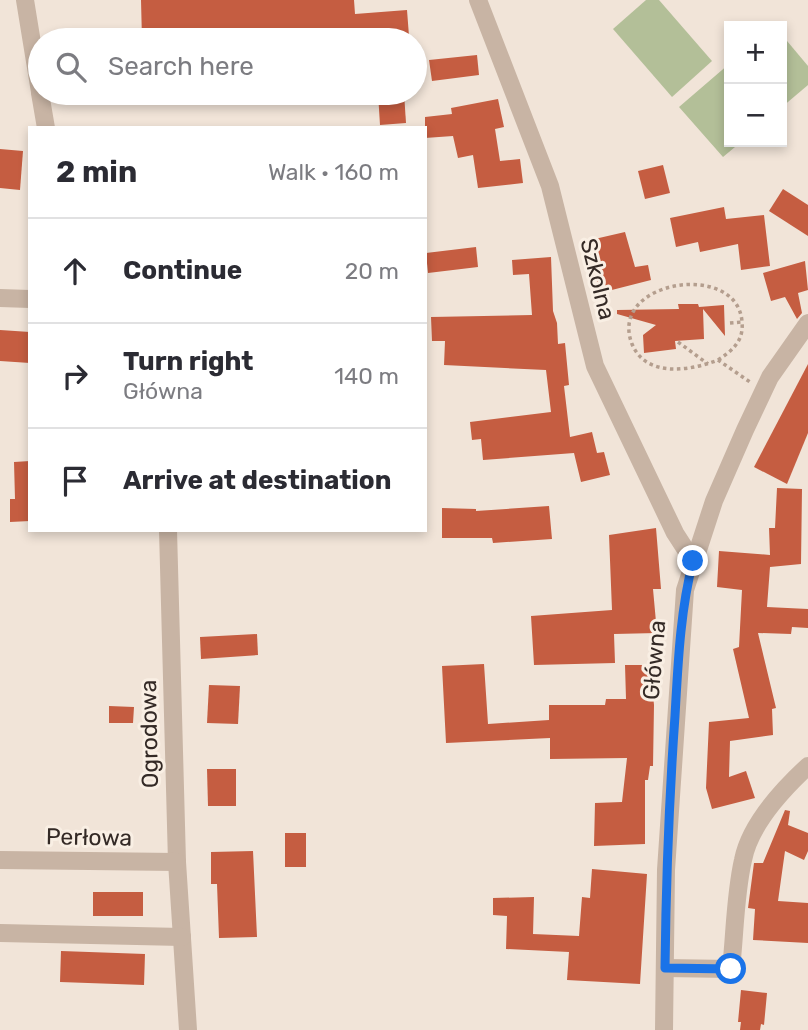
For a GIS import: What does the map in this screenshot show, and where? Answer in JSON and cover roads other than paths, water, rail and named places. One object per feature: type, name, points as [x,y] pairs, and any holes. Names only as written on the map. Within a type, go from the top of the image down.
[{"type":"street","points":[[25,0],[30,28]]},
{"type":"street","name":"Szkolna","points":[[478,0],[550,186],[595,366],[675,533],[693,561]]},
{"type":"street","points":[[42,105],[46,126]]},
{"type":"street","points":[[0,298],[28,299]]},
{"type":"street","name":"Główna","points":[[664,1030],[666,870],[679,645],[685,590],[718,493],[763,391],[808,323]]},
{"type":"street","name":"Ogrodowa","points":[[168,532],[177,862],[188,1030]]},
{"type":"street","points":[[665,968],[731,969],[743,858],[757,827],[789,784],[808,766]]},
{"type":"street","name":"Perłowa","points":[[0,860],[177,862]]},
{"type":"street","points":[[0,933],[182,937]]}]
